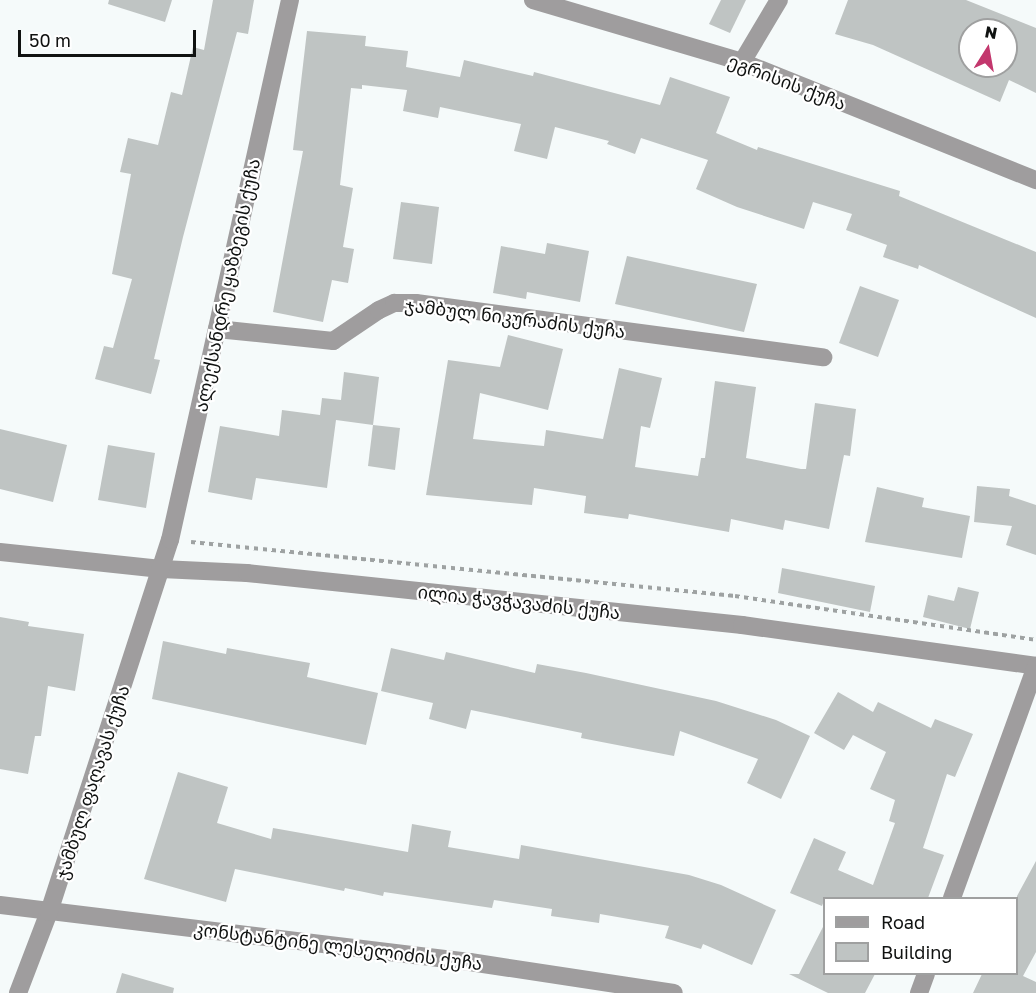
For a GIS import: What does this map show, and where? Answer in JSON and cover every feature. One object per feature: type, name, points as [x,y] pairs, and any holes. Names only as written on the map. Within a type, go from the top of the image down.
[{"type":"street","name":"ალექსანდრე ყაზბეგის ქუჩა","points":[[162,569],[171,540],[290,0]]},
{"type":"street","name":"ეგრისის ქუჩა","points":[[533,0],[742,62],[1036,180]]},
{"type":"street","points":[[742,62],[779,0]]},
{"type":"street","name":"ჯამბულ ნიკურაძის ქუჩა","points":[[217,329],[333,341],[379,309],[394,303],[416,303],[823,357]]},
{"type":"street","name":"ილია ჭავჭავაძის ქუჩა","points":[[0,552],[162,569],[247,573],[742,625],[1036,666]]},
{"type":"street","name":"ჯამბულ ფაღავას ქუჩა","points":[[18,993],[49,912],[162,569]]},
{"type":"street","points":[[952,897],[1036,666]]},
{"type":"street","name":"კონსტანტინე ლესელიძის ქუჩა","points":[[0,905],[470,962],[675,993]]},
{"type":"street","points":[[919,993],[926,975]]},
{"type":"path","points":[[171,540],[463,566],[735,596],[1036,640]]},
{"type":"building","points":[[109,0],[172,0],[165,22],[108,4]]},
{"type":"building","points":[[213,0],[254,0],[248,34],[237,32],[183,237],[154,359],[160,360],[151,394],[95,379],[104,346],[113,348],[132,279],[112,274],[131,174],[120,172],[128,138],[158,145],[171,92],[182,95],[193,47],[204,50]]},
{"type":"building","points":[[721,0],[746,0],[730,33],[709,24]]},
{"type":"building","points":[[848,0],[966,0],[1011,18],[958,18],[958,78],[1018,78],[1018,21],[1036,28],[1036,93],[1009,80],[1000,102],[873,45],[835,34]]},
{"type":"building","points":[[307,31],[366,36],[365,46],[408,51],[406,67],[460,77],[464,60],[533,76],[534,72],[660,105],[670,77],[730,97],[716,133],[757,150],[758,147],[900,191],[899,196],[1036,252],[1036,318],[919,265],[918,269],[883,257],[887,245],[846,230],[852,214],[813,202],[804,229],[737,207],[696,189],[708,160],[641,138],[635,154],[607,144],[609,141],[555,127],[547,159],[514,151],[521,124],[440,107],[438,118],[403,111],[407,90],[362,85],[362,89],[351,88],[340,185],[353,188],[343,247],[354,249],[348,283],[332,280],[323,322],[273,312],[303,151],[293,150]]},
{"type":"building","points":[[401,202],[439,207],[432,264],[393,259]]},
{"type":"building","points":[[547,243],[589,251],[580,302],[527,292],[526,299],[493,293],[501,246],[545,254]]},
{"type":"building","points":[[627,256],[757,284],[744,332],[615,304]]},
{"type":"building","points":[[860,286],[899,300],[878,357],[839,343]]},
{"type":"building","points":[[508,335],[563,349],[548,410],[480,393],[473,439],[544,446],[546,430],[603,439],[619,368],[662,378],[650,428],[641,426],[635,467],[698,476],[701,458],[705,458],[715,381],[756,387],[746,458],[801,469],[806,469],[815,403],[856,409],[850,456],[844,455],[829,529],[785,520],[783,530],[731,519],[729,532],[629,514],[628,519],[584,513],[586,496],[534,488],[532,505],[426,495],[448,360],[500,367]]},
{"type":"building","points":[[344,372],[379,377],[373,425],[336,420],[327,488],[256,478],[252,500],[208,492],[220,426],[279,436],[282,410],[320,415],[322,398],[341,400]]},
{"type":"building","points":[[373,425],[400,428],[395,470],[368,466]]},
{"type":"building","points":[[0,429],[67,445],[53,502],[0,489]]},
{"type":"building","points":[[108,445],[155,453],[146,508],[98,500]]},
{"type":"building","points":[[977,486],[1010,489],[1009,496],[1036,505],[1036,555],[1006,545],[1012,526],[974,522]]},
{"type":"building","points":[[877,487],[924,498],[922,507],[970,516],[962,558],[865,542]]},
{"type":"building","points":[[782,568],[875,586],[870,612],[778,593]]},
{"type":"building","points":[[958,587],[979,592],[970,629],[923,617],[928,595],[954,601]]},
{"type":"building","points":[[0,617],[29,622],[28,626],[84,634],[75,691],[48,686],[41,736],[35,736],[28,774],[0,769]]},
{"type":"building","points":[[163,641],[226,654],[227,648],[310,663],[307,677],[378,693],[366,745],[152,699]]},
{"type":"building","points":[[391,648],[444,660],[446,652],[535,673],[537,664],[586,673],[716,701],[776,720],[810,736],[781,799],[747,783],[758,759],[680,731],[674,756],[581,738],[582,733],[471,710],[466,729],[429,719],[433,703],[381,691]]},
{"type":"building","points":[[838,692],[873,712],[878,702],[931,728],[935,719],[973,734],[955,777],[947,774],[923,848],[944,855],[928,897],[823,897],[822,906],[790,893],[814,838],[846,852],[838,870],[873,885],[895,823],[889,821],[895,800],[870,789],[886,752],[853,735],[844,750],[814,733]]},
{"type":"building","points":[[178,772],[228,787],[217,823],[271,839],[273,828],[408,852],[412,824],[451,831],[448,847],[519,859],[521,845],[689,875],[721,885],[776,910],[752,965],[703,944],[701,949],[665,938],[669,926],[600,914],[599,923],[551,916],[552,909],[494,900],[492,908],[384,892],[383,896],[345,888],[344,891],[235,869],[226,902],[144,879]]},
{"type":"building","points":[[1036,861],[1036,952],[1023,976],[1036,982],[1036,993],[973,993],[982,975],[1018,975],[1017,896]]},
{"type":"building","points":[[823,927],[823,975],[874,975],[865,993],[828,993],[789,974],[799,974]]},
{"type":"building","points":[[122,973],[174,988],[173,993],[116,993]]}]
